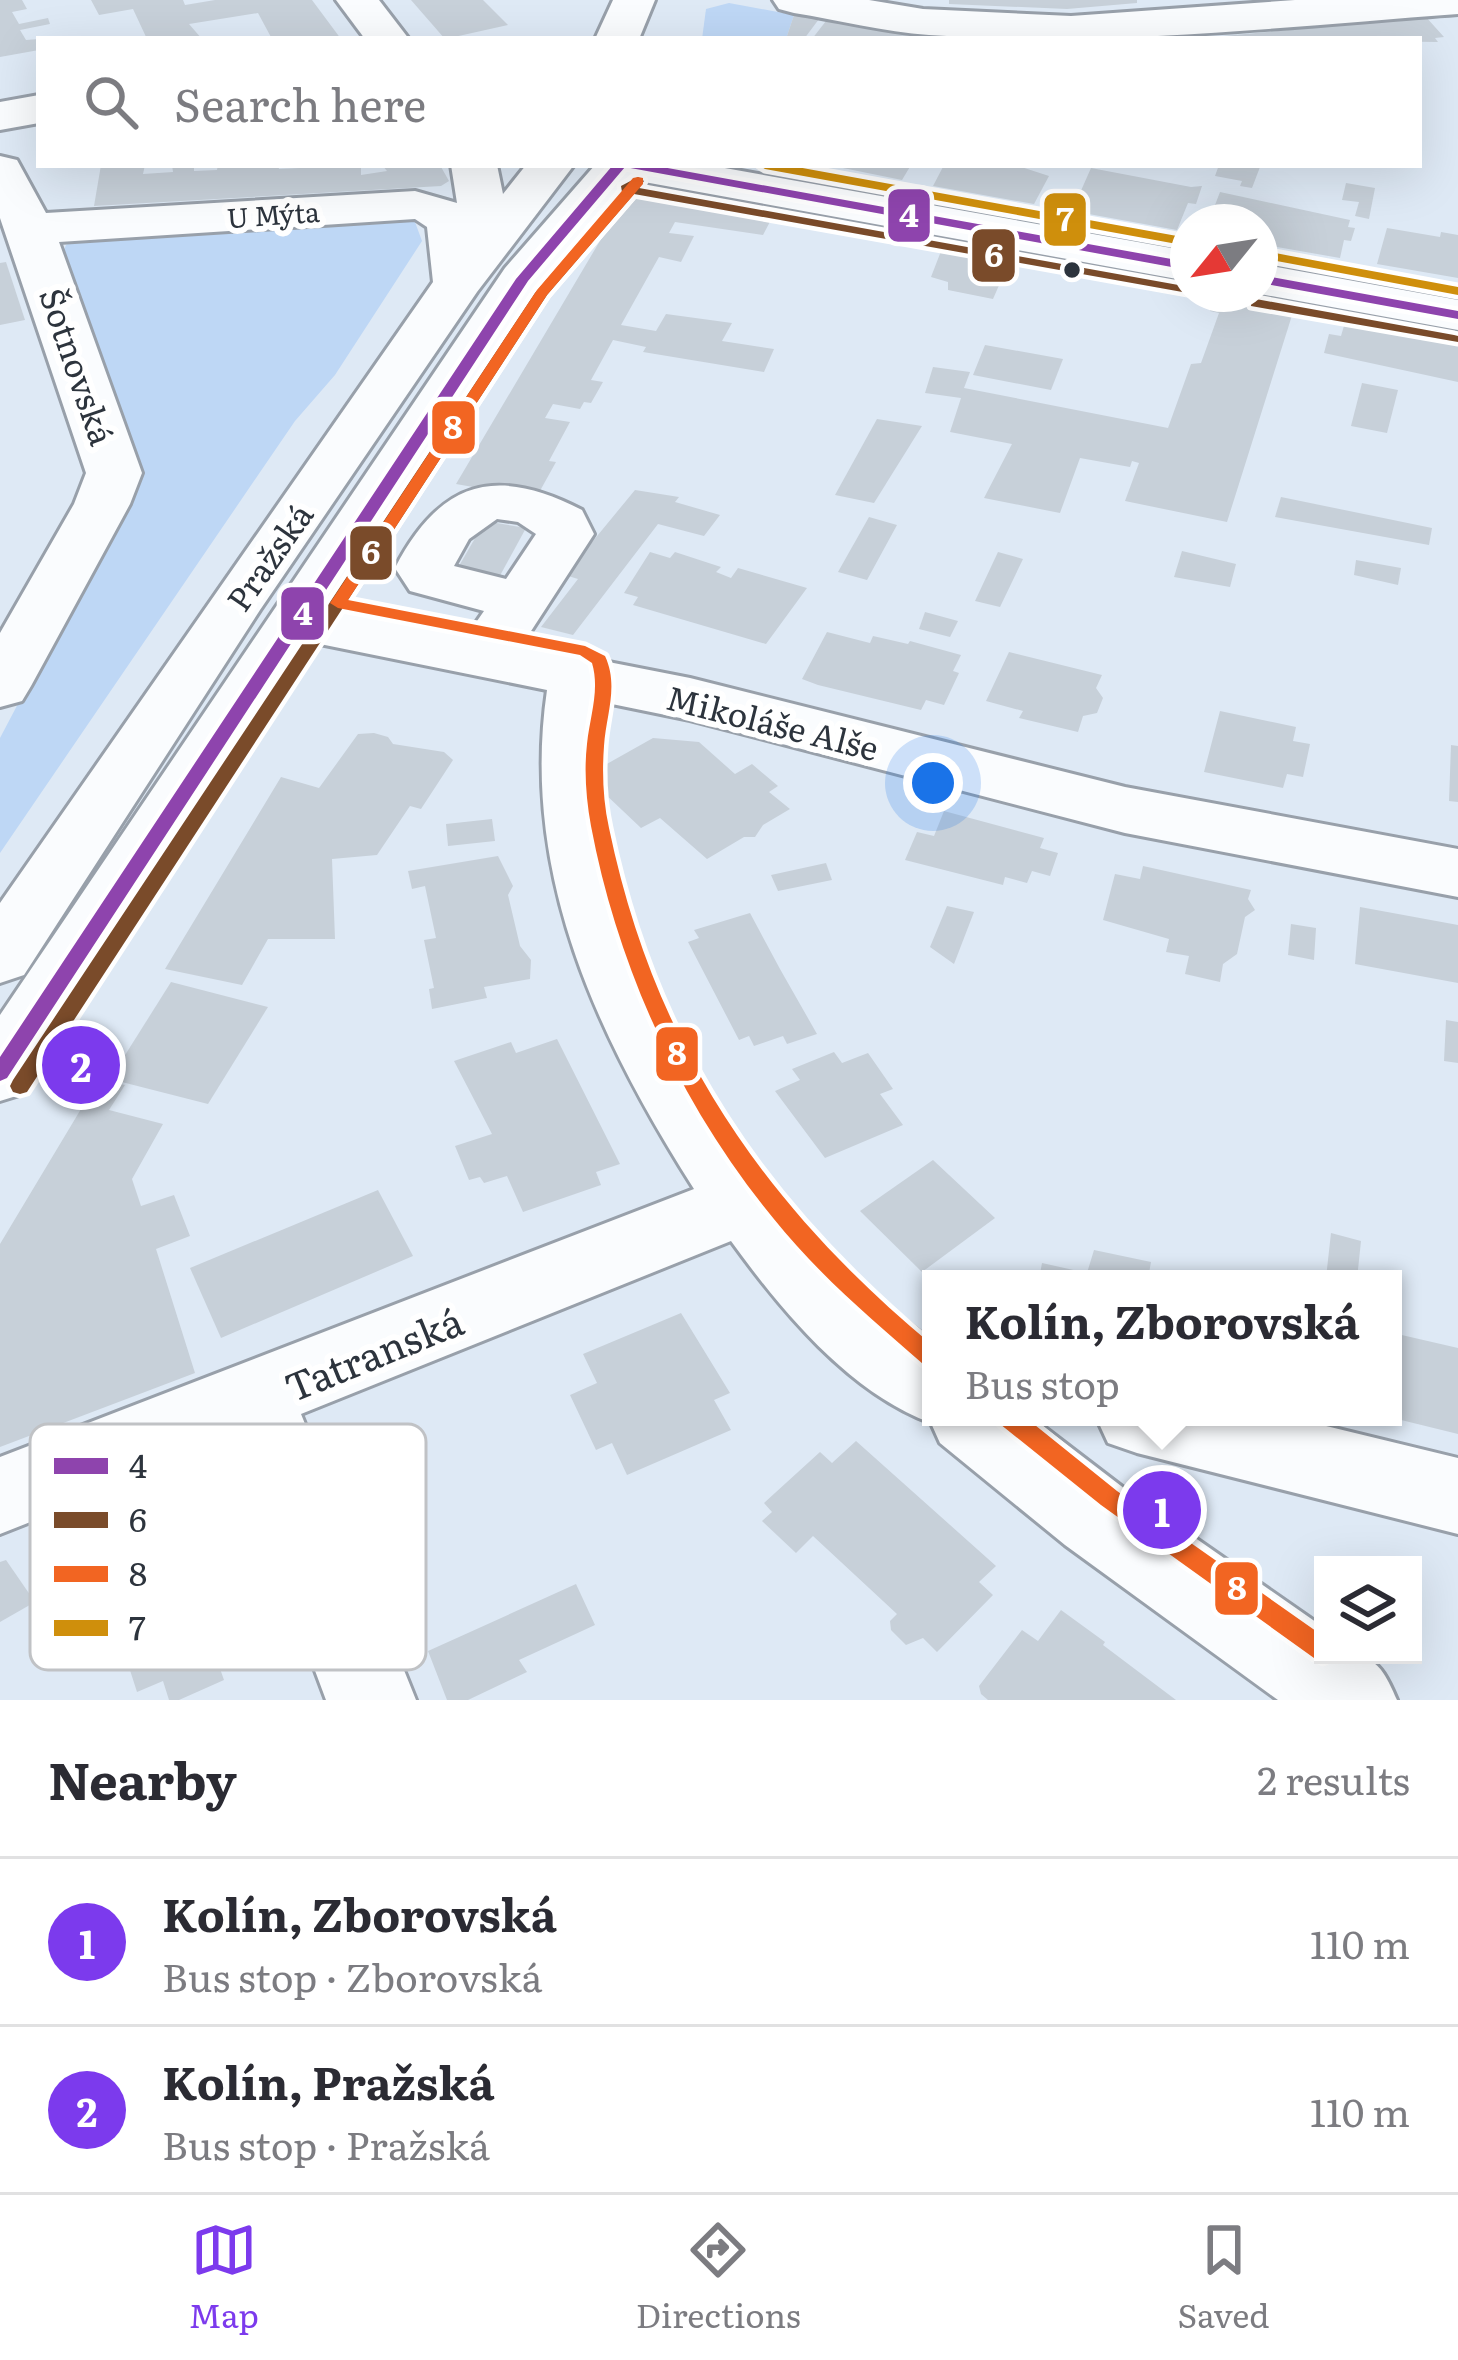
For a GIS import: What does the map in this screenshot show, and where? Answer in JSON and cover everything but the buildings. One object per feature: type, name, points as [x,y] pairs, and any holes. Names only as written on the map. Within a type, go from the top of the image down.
[{"type":"street","points":[[357,0],[385,36]]},
{"type":"street","points":[[618,36],[634,0]]},
{"type":"street","points":[[665,36],[673,0]]},
{"type":"street","points":[[794,0],[943,24],[1071,29],[1458,1]]},
{"type":"street","points":[[0,116],[36,110]]},
{"type":"street","points":[[463,275],[481,202],[475,168]]},
{"type":"street","name":"Pražská","points":[[0,957],[239,597],[463,275],[549,168]]},
{"type":"street","name":"Pražská","points":[[0,1073],[523,279],[617,168]]},
{"type":"street","points":[[647,168],[1170,263]]},
{"type":"street","name":"Šotnovská","points":[[0,170],[30,229],[114,473],[102,504],[0,686]]},
{"type":"street","name":"U Mýta","points":[[30,229],[399,205],[436,210],[451,222],[463,275]]},
{"type":"street","points":[[1278,282],[1458,315]]},
{"type":"street","points":[[484,656],[521,602]]},
{"type":"street","name":"Mikoláše Alše","points":[[298,620],[690,699],[1125,810],[1458,872]]},
{"type":"street","points":[[580,675],[571,749],[574,800],[601,939],[637,1024],[677,1100],[743,1203],[822,1294],[876,1346],[922,1381]]},
{"type":"street","name":"Tatranská","points":[[190,1424],[743,1203]]},
{"type":"street","points":[[254,1400],[263,1424]]},
{"type":"street","points":[[980,1426],[1096,1517],[1352,1700]]},
{"type":"street","points":[[1174,1426],[1458,1496]]},
{"type":"street","name":"Tatranská","points":[[0,1496],[30,1485]]},
{"type":"street","points":[[359,1670],[371,1700]]},
{"type":"shaded area","points":[[729,3],[794,15],[787,36],[702,36],[706,9]]},
{"type":"shaded area","points":[[405,217],[415,222],[422,241],[335,375],[295,421],[0,853],[0,738],[142,468],[61,257],[66,245],[81,237],[290,222],[293,228],[378,224]]},
{"type":"transit line","name":"4","points":[[0,1073],[523,279],[617,168]]},
{"type":"transit line","name":"4","points":[[647,168],[1170,263]]},
{"type":"transit line","name":"7","points":[[781,168],[1170,239]]},
{"type":"transit line","name":"6","points":[[20,1086],[542,293],[638,181]]},
{"type":"transit line","name":"8","points":[[638,181],[542,293],[338,603],[585,651],[599,660],[604,681],[595,750],[599,823],[616,901],[642,977],[675,1050],[715,1121],[813,1249],[922,1349]]},
{"type":"transit line","name":"6","points":[[626,189],[1170,287]]},
{"type":"transit line","name":"7","points":[[1278,258],[1458,291]]},
{"type":"transit line","name":"4","points":[[1278,282],[1458,315]]},
{"type":"transit line","name":"6","points":[[1278,307],[1454,339]]},
{"type":"transit line","name":"8","points":[[1019,1426],[1109,1498],[1314,1644]]},
{"type":"place","name":"Kolín, Pražská","points":[[81,1065]]},
{"type":"place","name":"Kolín, Zborovská","points":[[1162,1510]]}]
